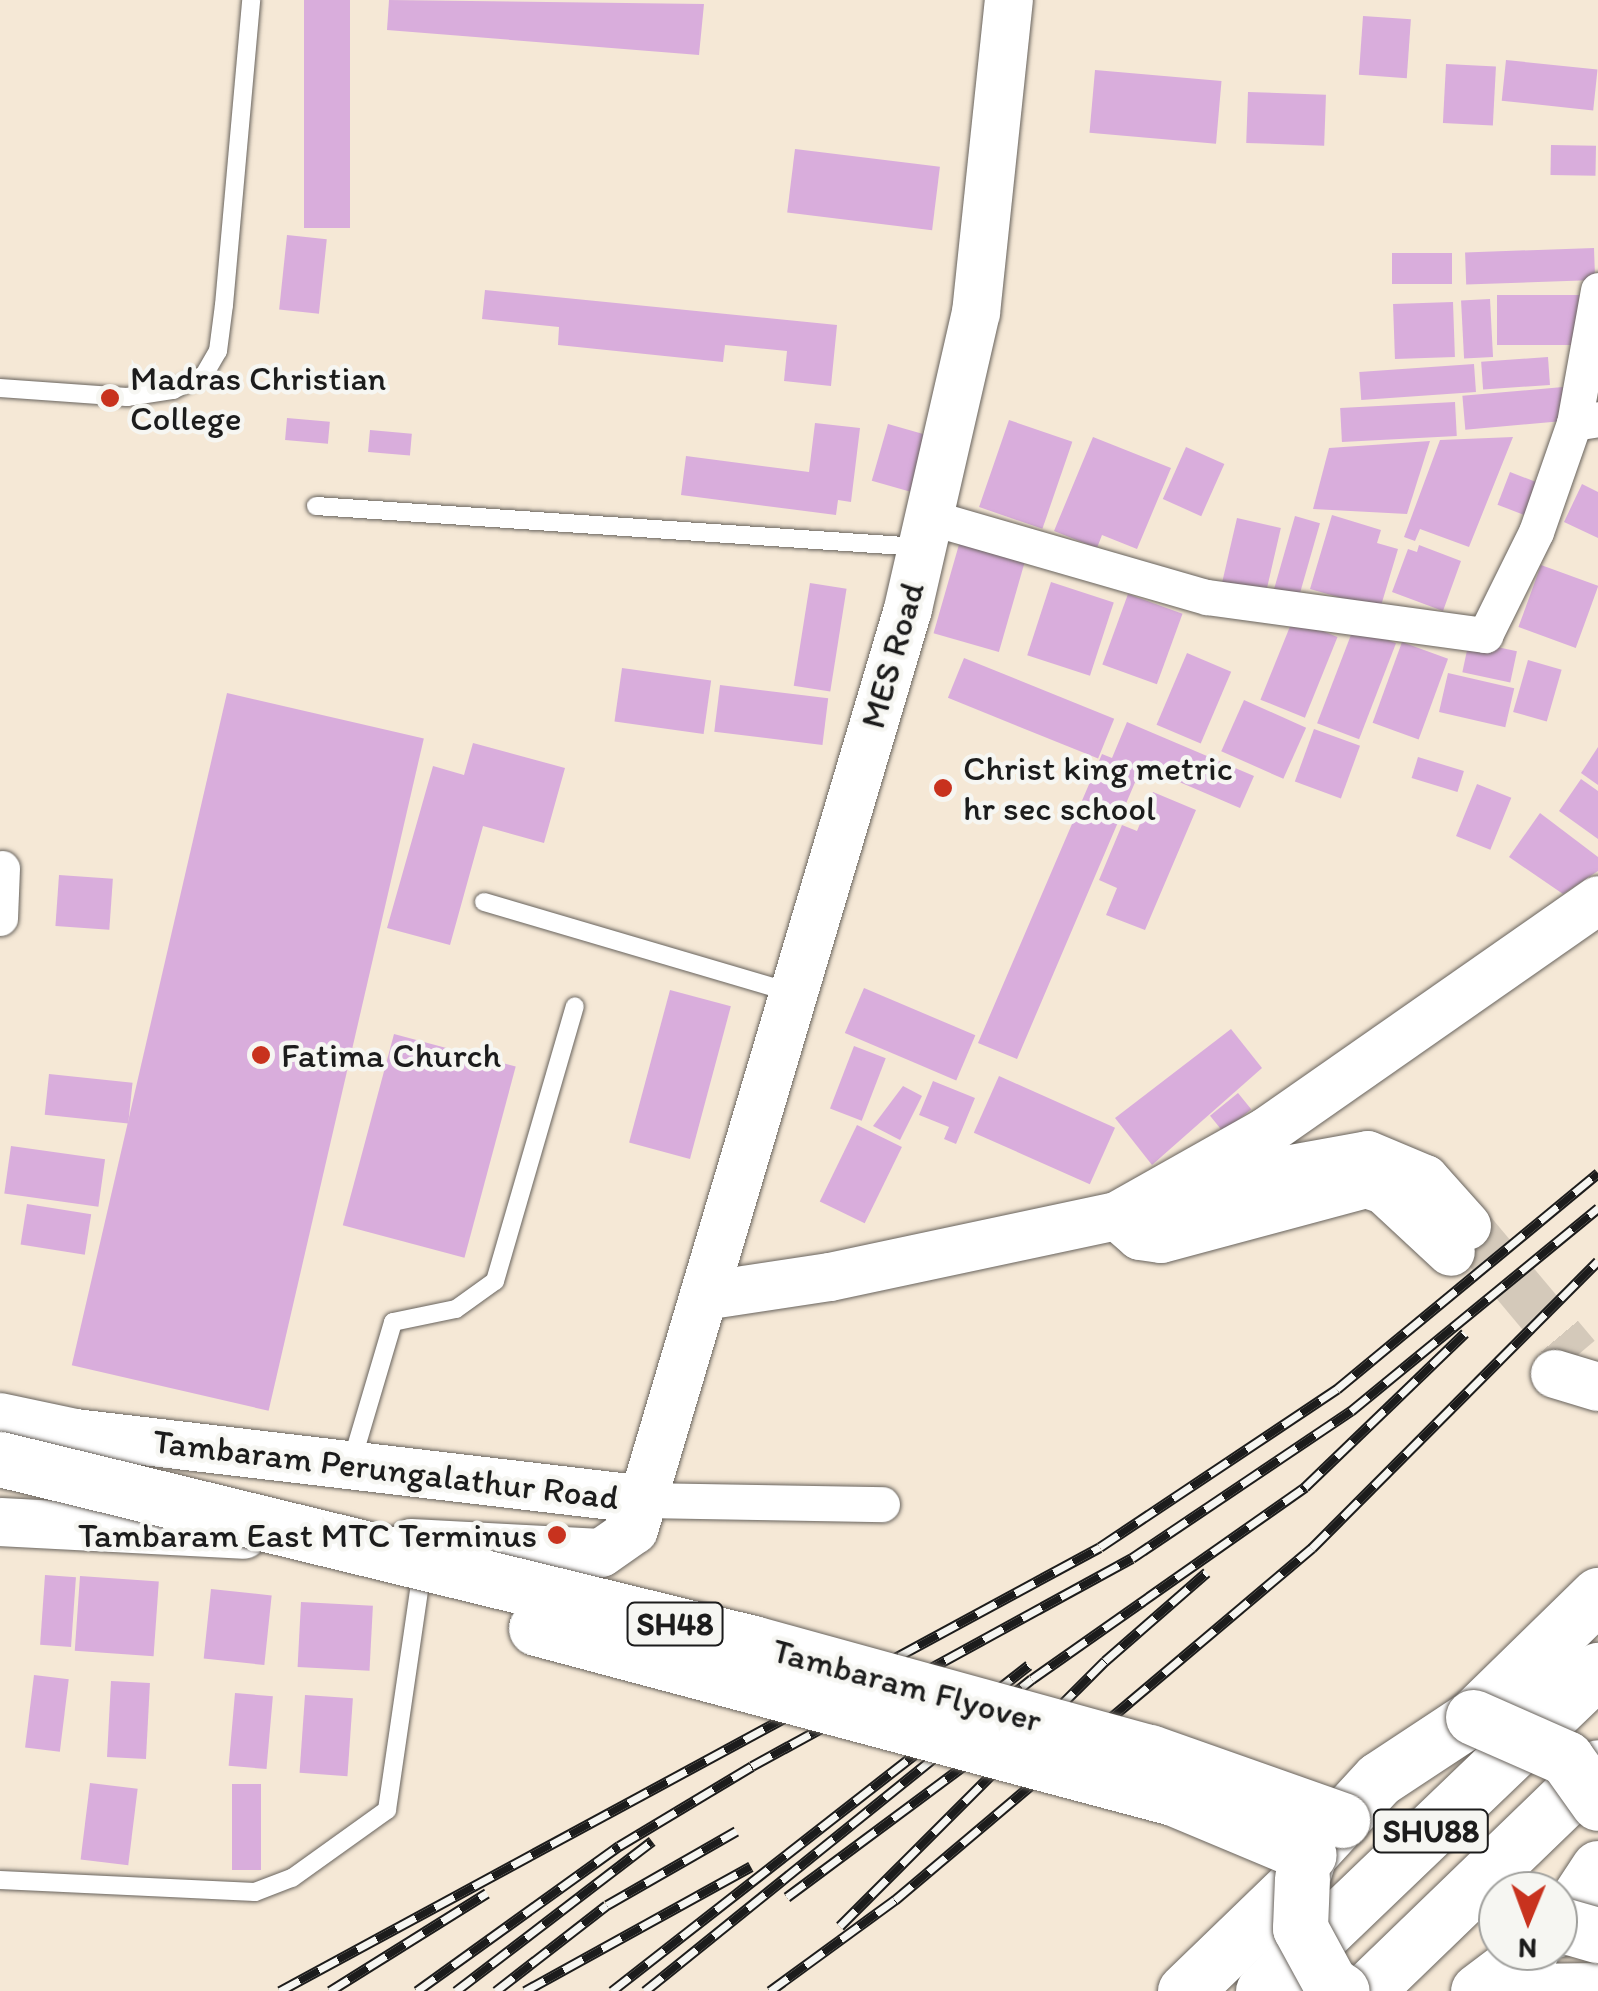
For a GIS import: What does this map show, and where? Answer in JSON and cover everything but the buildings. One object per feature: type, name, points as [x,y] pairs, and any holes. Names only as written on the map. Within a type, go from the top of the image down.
[{"type":"main road","name":"Tambaram Flyover","points":[[0,1460],[772,1648],[1150,1752],[1318,1851]]},
{"type":"main road","name":"Tambaram Flyover","points":[[0,1491],[80,1506],[1173,1798],[1318,1851]]},
{"type":"main road","points":[[1185,1991],[1318,1851],[1379,1779],[1473,1717],[1598,1595]]},
{"type":"main road","name":"SHU88","points":[[1264,1991],[1598,1670]]},
{"type":"main road","points":[[1473,1717],[1566,1758],[1598,1803]]},
{"type":"main road","name":"SHU88","points":[[1366,1991],[1598,1767]]},
{"type":"main road","points":[[1318,1851],[1300,1928],[1330,1983],[1342,1991]]},
{"type":"main road","points":[[1578,1901],[1598,1868]]},
{"type":"street","name":"MES Road","points":[[704,1296],[925,532],[976,313],[1009,0]]},
{"type":"street","points":[[925,532],[1207,597],[1486,635],[1586,421],[1598,290]]},
{"type":"street","points":[[0,918],[2,868]]},
{"type":"street","points":[[1132,1208],[1266,1132],[1598,900]]},
{"type":"street","points":[[704,1296],[830,1278],[1132,1208],[1177,1204],[1285,1170],[1368,1155],[1425,1179],[1459,1239]]},
{"type":"street","name":"Tambaram Perungalathur Road","points":[[0,1416],[75,1433],[646,1500],[704,1296]]},
{"type":"street","points":[[0,1522],[601,1554],[634,1530],[646,1500],[882,1504]]},
{"type":"street","points":[[1574,1971],[1598,1987]]},
{"type":"lane","points":[[0,388],[127,397],[173,390],[204,375],[218,351],[224,306],[250,0]]},
{"type":"lane","points":[[316,506],[925,532]]},
{"type":"lane","points":[[484,902],[794,993]]},
{"type":"lane","points":[[351,1465],[393,1322],[456,1309],[495,1280],[575,1006]]},
{"type":"lane","points":[[0,1880],[254,1892],[292,1878],[387,1810],[426,1544]]},
{"type":"tunnel","points":[[1467,1226],[1576,1356]]},
{"type":"railway","points":[[280,1991],[1100,1547],[1337,1389],[1598,1173]]},
{"type":"railway","points":[[417,1991],[619,1846],[752,1766],[1132,1558],[1351,1411],[1598,1208]]},
{"type":"railway","points":[[770,1991],[895,1900],[1312,1548],[1598,1261]]},
{"type":"railway","points":[[645,1991],[1032,1679],[1305,1487],[1465,1333]]},
{"type":"railway","points":[[840,1926],[1105,1661],[1207,1572]]},
{"type":"railway","points":[[612,1991],[1029,1665]]},
{"type":"railway","points":[[787,1897],[1048,1703]]},
{"type":"railway","points":[[496,1991],[607,1905],[736,1831]]},
{"type":"railway","points":[[456,1991],[652,1841]]},
{"type":"railway","points":[[525,1991],[751,1866]]},
{"type":"railway","points":[[330,1991],[487,1893]]},
{"type":"place","name":"Madras Christian College","points":[[110,398]]},
{"type":"place","name":"Christ king metric hr sec school","points":[[943,788]]},
{"type":"place","name":"Fatima Church","points":[[261,1055]]},
{"type":"place","name":"Tambaram East MTC Terminus","points":[[557,1535]]}]
